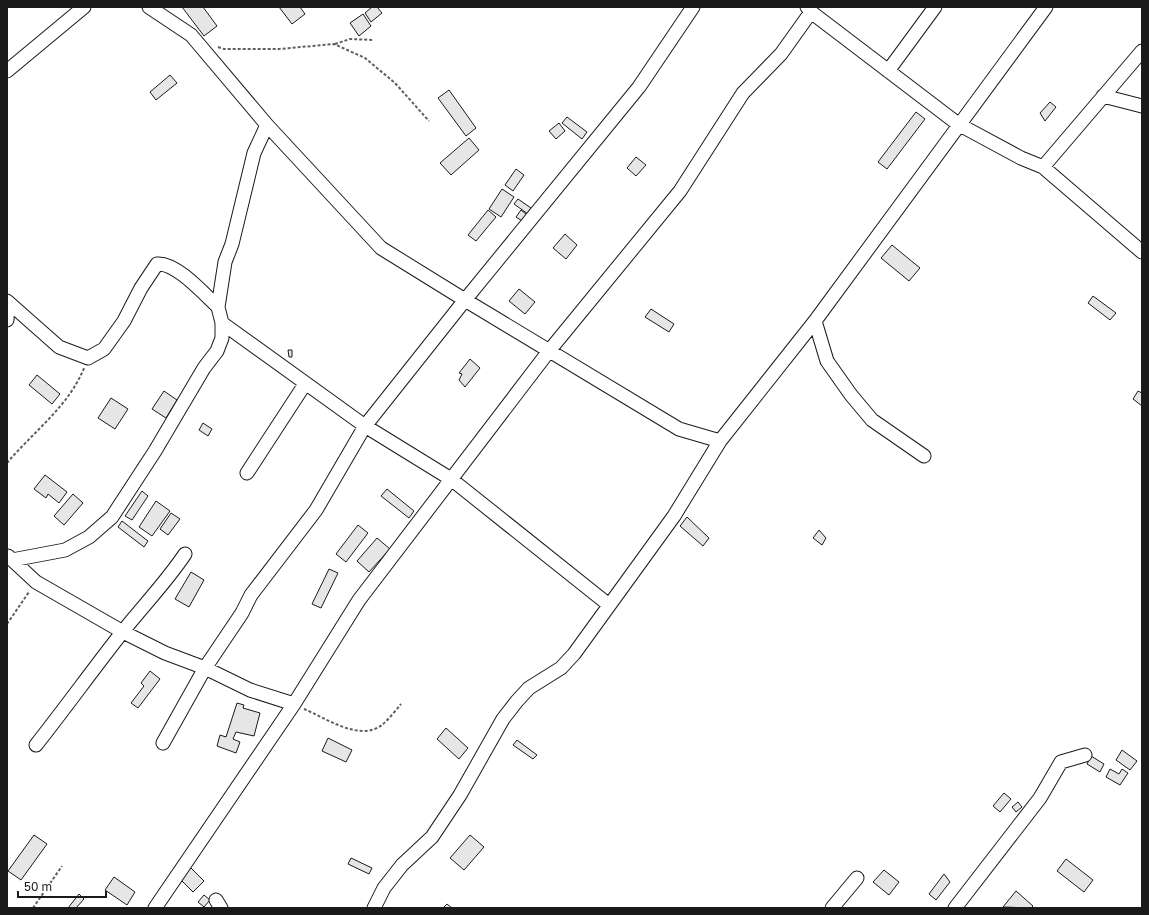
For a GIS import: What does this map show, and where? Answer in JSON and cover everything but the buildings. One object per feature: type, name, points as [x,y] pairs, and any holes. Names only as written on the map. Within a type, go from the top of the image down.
[{"type":"street","points":[[7,71],[84,7]]},
{"type":"street","points":[[149,7],[191,35],[267,125],[380,248],[549,352],[679,429],[720,441]]},
{"type":"street","points":[[163,743],[205,668],[238,619],[251,594],[316,510],[365,426],[639,87],[694,7]]},
{"type":"street","points":[[888,71],[934,7]]},
{"type":"street","points":[[374,908],[384,888],[402,865],[432,837],[460,795],[504,719],[517,701],[529,688],[561,668],[574,654],[674,516],[720,441],[815,321],[958,124],[1046,7]]},
{"type":"street","points":[[154,908],[294,704],[359,600],[549,352],[680,190],[744,93],[781,54],[809,10],[958,124],[1022,158],[1043,167],[1142,252]]},
{"type":"street","points":[[1043,167],[1142,51]]},
{"type":"street","points":[[1103,96],[1142,106]]},
{"type":"street","points":[[9,558],[65,550],[90,537],[112,517],[155,451],[204,368],[217,351],[222,338],[222,323],[218,306],[225,262],[232,244],[254,153],[267,125]]},
{"type":"street","points":[[7,301],[59,347],[88,358],[104,349],[124,321],[141,288],[157,264],[173,267],[218,306]]},
{"type":"street","points":[[7,301],[7,320]]},
{"type":"street","points":[[815,321],[827,361],[851,395],[872,420],[924,456]]},
{"type":"street","points":[[222,323],[365,426],[451,479],[609,604]]},
{"type":"street","points":[[247,473],[305,384]]},
{"type":"street","points":[[36,746],[123,632],[169,578],[185,554]]},
{"type":"street","points":[[9,558],[36,582],[123,632],[165,653],[205,668],[250,690],[294,704]]},
{"type":"street","points":[[955,908],[1040,798],[1061,762],[1085,755]]},
{"type":"street","points":[[832,908],[857,878]]},
{"type":"path","points":[[218,46],[224,49],[279,49],[334,44],[350,39],[374,40]]},
{"type":"path","points":[[334,44],[365,58],[395,83],[429,121]]},
{"type":"path","points":[[7,463],[62,403],[80,380],[88,358]]},
{"type":"path","points":[[7,624],[36,582]]},
{"type":"path","points":[[294,704],[354,730],[369,731],[382,724],[402,704]]},
{"type":"path","points":[[33,908],[62,866]]}]
